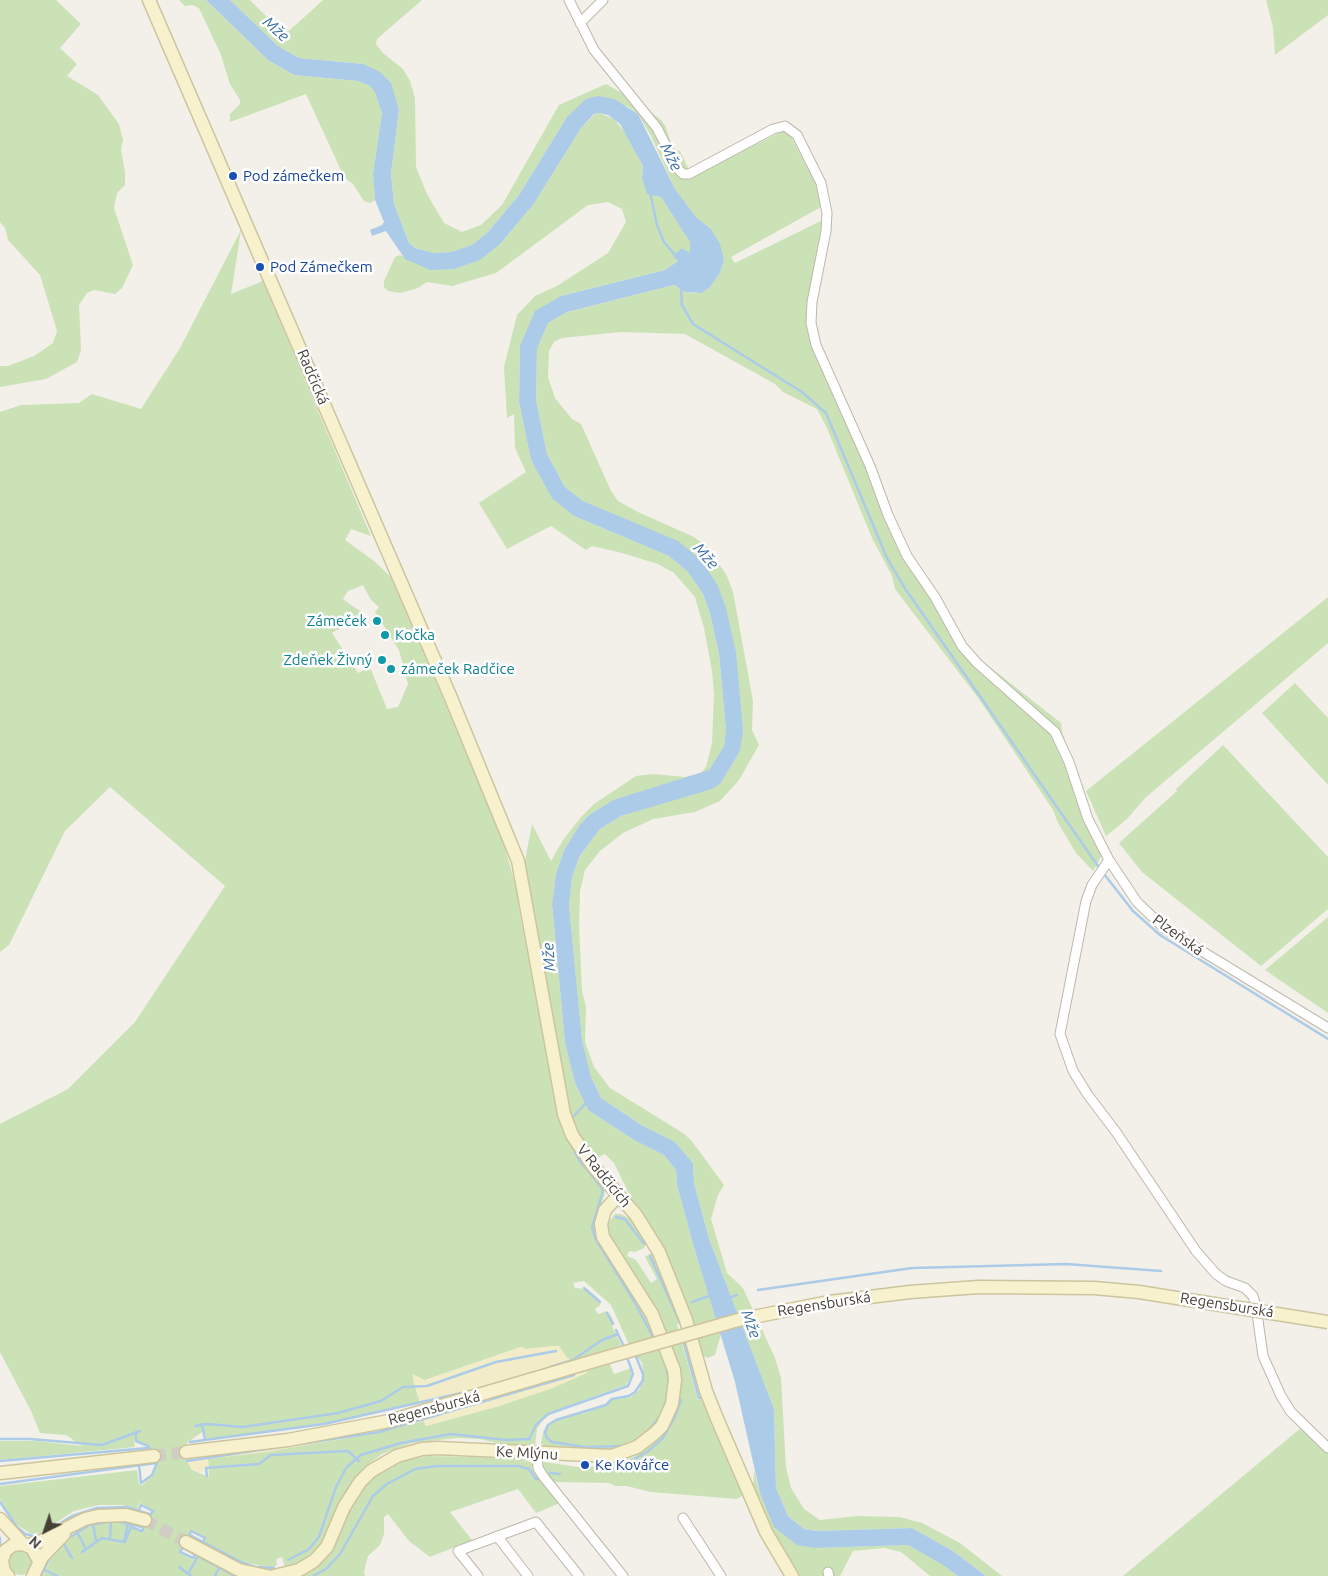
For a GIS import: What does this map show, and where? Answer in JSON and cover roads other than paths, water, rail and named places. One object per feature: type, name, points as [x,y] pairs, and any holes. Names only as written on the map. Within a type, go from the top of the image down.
[{"type":"street","name":"Radčická","points":[[149,0],[475,755]]},
{"type":"street","points":[[569,0],[580,23],[603,0]]},
{"type":"street","name":"Plzeňská","points":[[580,23],[594,50],[656,128],[678,169],[683,174],[689,174],[773,129],[785,126],[797,135],[821,183],[826,213],[826,231],[812,302],[811,322],[816,345],[870,466],[897,537],[907,556],[935,597],[962,646],[977,663],[1055,732],[1080,792],[1088,819],[1106,863],[1137,902],[1164,928],[1328,1028]]},
{"type":"street","name":"V Radčicích","points":[[475,755],[518,861],[564,1114],[578,1146],[636,1215],[651,1237],[667,1270],[691,1333],[706,1391],[718,1421],[766,1532],[792,1576]]},
{"type":"street","points":[[1106,863],[1092,885],[1086,901],[1060,1034],[1074,1070],[1088,1095],[1116,1132],[1196,1251],[1216,1274],[1226,1281],[1245,1288],[1253,1296],[1263,1356],[1281,1396],[1292,1412],[1328,1448]]},
{"type":"street","name":"Ke Mlýnu","points":[[274,1576],[299,1570],[314,1561],[328,1546],[344,1507],[360,1482],[371,1471],[396,1456],[422,1449],[436,1448],[612,1456],[630,1451],[648,1441],[662,1426],[672,1404],[675,1380],[674,1370],[660,1331],[644,1301],[602,1237],[601,1224],[605,1210],[618,1195]]},
{"type":"street","name":"Regensburská","points":[[186,1452],[296,1438],[389,1421],[738,1320],[829,1302],[910,1292],[979,1287],[1094,1288],[1139,1292],[1328,1322]]},
{"type":"street","points":[[537,1453],[538,1468],[623,1576]]},
{"type":"street","points":[[0,1473],[154,1456]]},
{"type":"street","points":[[2,1558],[13,1545],[40,1542],[74,1523],[110,1514],[126,1515],[145,1520]]},
{"type":"street","points":[[683,1518],[720,1576]]},
{"type":"street","points":[[0,1519],[25,1544],[36,1551],[39,1561]]},
{"type":"street","points":[[0,1519],[6,1540],[2,1558],[8,1576]]},
{"type":"street","points":[[478,1576],[458,1551],[536,1522],[579,1576]]},
{"type":"street","points":[[33,1576],[37,1571],[39,1561],[50,1546],[74,1523]]},
{"type":"street","points":[[497,1536],[528,1576]]},
{"type":"street","points":[[186,1542],[239,1570],[267,1576]]},
{"type":"water","points":[[206,0],[230,0],[278,46],[299,58],[363,64],[380,72],[391,83],[399,110],[391,173],[394,204],[409,243],[415,248],[434,253],[451,252],[472,245],[488,232],[519,195],[567,117],[586,99],[598,96],[614,99],[638,114],[675,189],[696,217],[711,229],[720,244],[724,260],[720,273],[710,287],[702,293],[685,292],[674,285],[567,312],[548,323],[537,349],[536,400],[547,454],[565,487],[583,501],[678,541],[701,560],[718,586],[726,608],[736,652],[743,731],[740,751],[721,783],[712,789],[621,816],[600,829],[579,857],[572,878],[569,905],[582,1040],[591,1077],[601,1098],[643,1126],[675,1142],[693,1163],[694,1183],[709,1239],[774,1409],[776,1488],[788,1516],[804,1529],[817,1531],[912,1528],[953,1551],[986,1576],[958,1576],[908,1545],[816,1548],[797,1545],[774,1527],[760,1493],[735,1382],[693,1244],[677,1185],[676,1170],[664,1155],[634,1140],[588,1110],[575,1083],[565,1043],[552,904],[556,874],[564,850],[579,826],[589,815],[613,800],[709,770],[724,746],[726,730],[719,654],[710,613],[703,594],[688,572],[669,556],[574,516],[552,498],[531,460],[519,402],[520,346],[535,311],[561,296],[665,270],[678,261],[673,256],[682,248],[690,253],[690,242],[661,197],[647,194],[642,178],[643,166],[620,124],[608,115],[599,113],[594,114],[581,128],[533,205],[500,244],[480,260],[454,269],[430,270],[405,259],[386,231],[372,236],[370,230],[382,225],[384,222],[375,200],[373,174],[382,113],[375,92],[370,86],[358,81],[294,75],[268,60]]},
{"type":"waterway","points":[[650,191],[657,225],[664,242],[676,256]]},
{"type":"waterway","points":[[681,287],[682,305],[693,324],[802,392],[826,413],[887,558],[904,587],[1100,869]]},
{"type":"waterway","points":[[1104,874],[1133,911],[1160,935],[1328,1039]]},
{"type":"waterway","points":[[573,1117],[587,1102]]},
{"type":"waterway","points":[[563,1128],[579,1160],[602,1188],[592,1227],[595,1238],[634,1301],[654,1339]]},
{"type":"waterway","points":[[616,1217],[625,1219],[644,1244]]},
{"type":"waterway","points":[[650,1256],[682,1327]]},
{"type":"waterway","points":[[758,1290],[912,1268],[1066,1264],[1161,1271]]},
{"type":"waterway","points":[[584,1288],[600,1302]]},
{"type":"waterway","points":[[692,1302],[712,1295]]},
{"type":"waterway","points":[[729,1298],[737,1295]]},
{"type":"waterway","points":[[607,1313],[613,1324]]},
{"type":"waterway","points":[[616,1330],[625,1349]]},
{"type":"waterway","points":[[550,1367],[573,1360],[602,1340],[618,1334]]},
{"type":"waterway","points":[[683,1340],[699,1398],[702,1397]]},
{"type":"waterway","points":[[195,1426],[207,1424],[243,1427],[338,1413],[381,1401],[403,1387],[427,1386],[496,1362],[556,1351]]},
{"type":"waterway","points":[[623,1446],[585,1447],[552,1442],[547,1438],[545,1432],[548,1425],[556,1420],[606,1405],[612,1399],[629,1396],[635,1392],[643,1380],[643,1374],[635,1354]]},
{"type":"waterway","points":[[288,1560],[309,1549],[319,1537],[336,1487],[346,1468],[361,1455],[401,1443],[451,1434],[507,1440],[529,1439],[536,1425],[548,1414],[628,1386],[633,1374],[627,1357]]},
{"type":"waterway","points":[[666,1366],[669,1383]]},
{"type":"waterway","points":[[187,1461],[379,1432],[574,1375]]},
{"type":"waterway","points":[[190,1442],[324,1424],[466,1392]]},
{"type":"waterway","points":[[663,1410],[667,1399]]},
{"type":"waterway","points":[[626,1464],[647,1452],[663,1438],[675,1417],[681,1400]]},
{"type":"waterway","points":[[649,1430],[661,1415]]},
{"type":"waterway","points":[[202,1424],[205,1440]]},
{"type":"waterway","points":[[0,1439],[30,1439],[102,1445],[140,1431]]},
{"type":"waterway","points":[[136,1432],[136,1441],[148,1446],[154,1453]]},
{"type":"waterway","points":[[0,1461],[148,1448]]},
{"type":"waterway","points":[[207,1476],[206,1468],[259,1464],[271,1455],[348,1451],[359,1461]]},
{"type":"waterway","points":[[0,1484],[156,1463]]},
{"type":"waterway","points":[[139,1465],[141,1483],[152,1475],[157,1463]]},
{"type":"waterway","points":[[313,1576],[326,1569],[340,1554],[373,1496],[387,1484],[415,1469],[437,1466],[518,1466],[529,1469],[536,1479],[541,1479]]},
{"type":"waterway","points":[[550,1473],[560,1474]]},
{"type":"waterway","points":[[0,1502],[17,1527],[25,1534],[33,1536],[41,1535],[72,1516],[97,1508],[127,1507],[149,1514]]},
{"type":"waterway","points":[[139,1510],[141,1505],[153,1511],[149,1517]]},
{"type":"waterway","points":[[110,1539],[111,1521]]},
{"type":"waterway","points":[[116,1521],[142,1527]]},
{"type":"waterway","points":[[67,1539],[90,1525],[108,1522]]},
{"type":"waterway","points":[[124,1542],[128,1523]]},
{"type":"waterway","points":[[93,1524],[96,1541]]},
{"type":"waterway","points":[[82,1552],[102,1538],[125,1542],[132,1524]]},
{"type":"waterway","points":[[131,1527],[142,1531],[145,1524]]},
{"type":"waterway","points":[[189,1536],[191,1531],[205,1538],[203,1542]]},
{"type":"waterway","points":[[77,1532],[86,1549]]},
{"type":"waterway","points":[[190,1535],[241,1562],[255,1567],[274,1568]]},
{"type":"waterway","points":[[0,1538],[0,1547]]},
{"type":"waterway","points":[[63,1543],[72,1558]]},
{"type":"waterway","points":[[184,1545],[180,1552],[193,1558],[195,1555]]},
{"type":"waterway","points":[[183,1548],[235,1576]]},
{"type":"waterway","points":[[188,1574],[198,1556]]},
{"type":"waterway","points":[[41,1576],[50,1557]]},
{"type":"waterway","points":[[179,1567],[191,1576]]},
{"type":"waterway","points":[[215,1576],[219,1568]]},
{"type":"waterway","points":[[45,1570],[57,1576]]},
{"type":"tunnel","points":[[154,1456],[186,1452]]},
{"type":"tunnel","points":[[145,1520],[186,1542]]},
{"type":"place","name":"Pod zámečkem","points":[[233,176]]},
{"type":"place","name":"Pod Zámečkem","points":[[260,267]]},
{"type":"place","name":"Zámeček","points":[[377,621]]},
{"type":"place","name":"Kočka","points":[[385,635]]},
{"type":"place","name":"Zdeňek Živný","points":[[382,660]]},
{"type":"place","name":"zámeček Radčice","points":[[391,669]]},
{"type":"place","name":"Ke Kovářce","points":[[585,1465]]},
{"type":"water label","name":"Mže","points":[[276,29]]},
{"type":"water label","name":"Mže","points":[[671,157]]},
{"type":"water label","name":"Mže","points":[[706,556]]},
{"type":"water label","name":"Mže","points":[[549,957]]},
{"type":"water label","name":"Mže","points":[[751,1324]]}]
